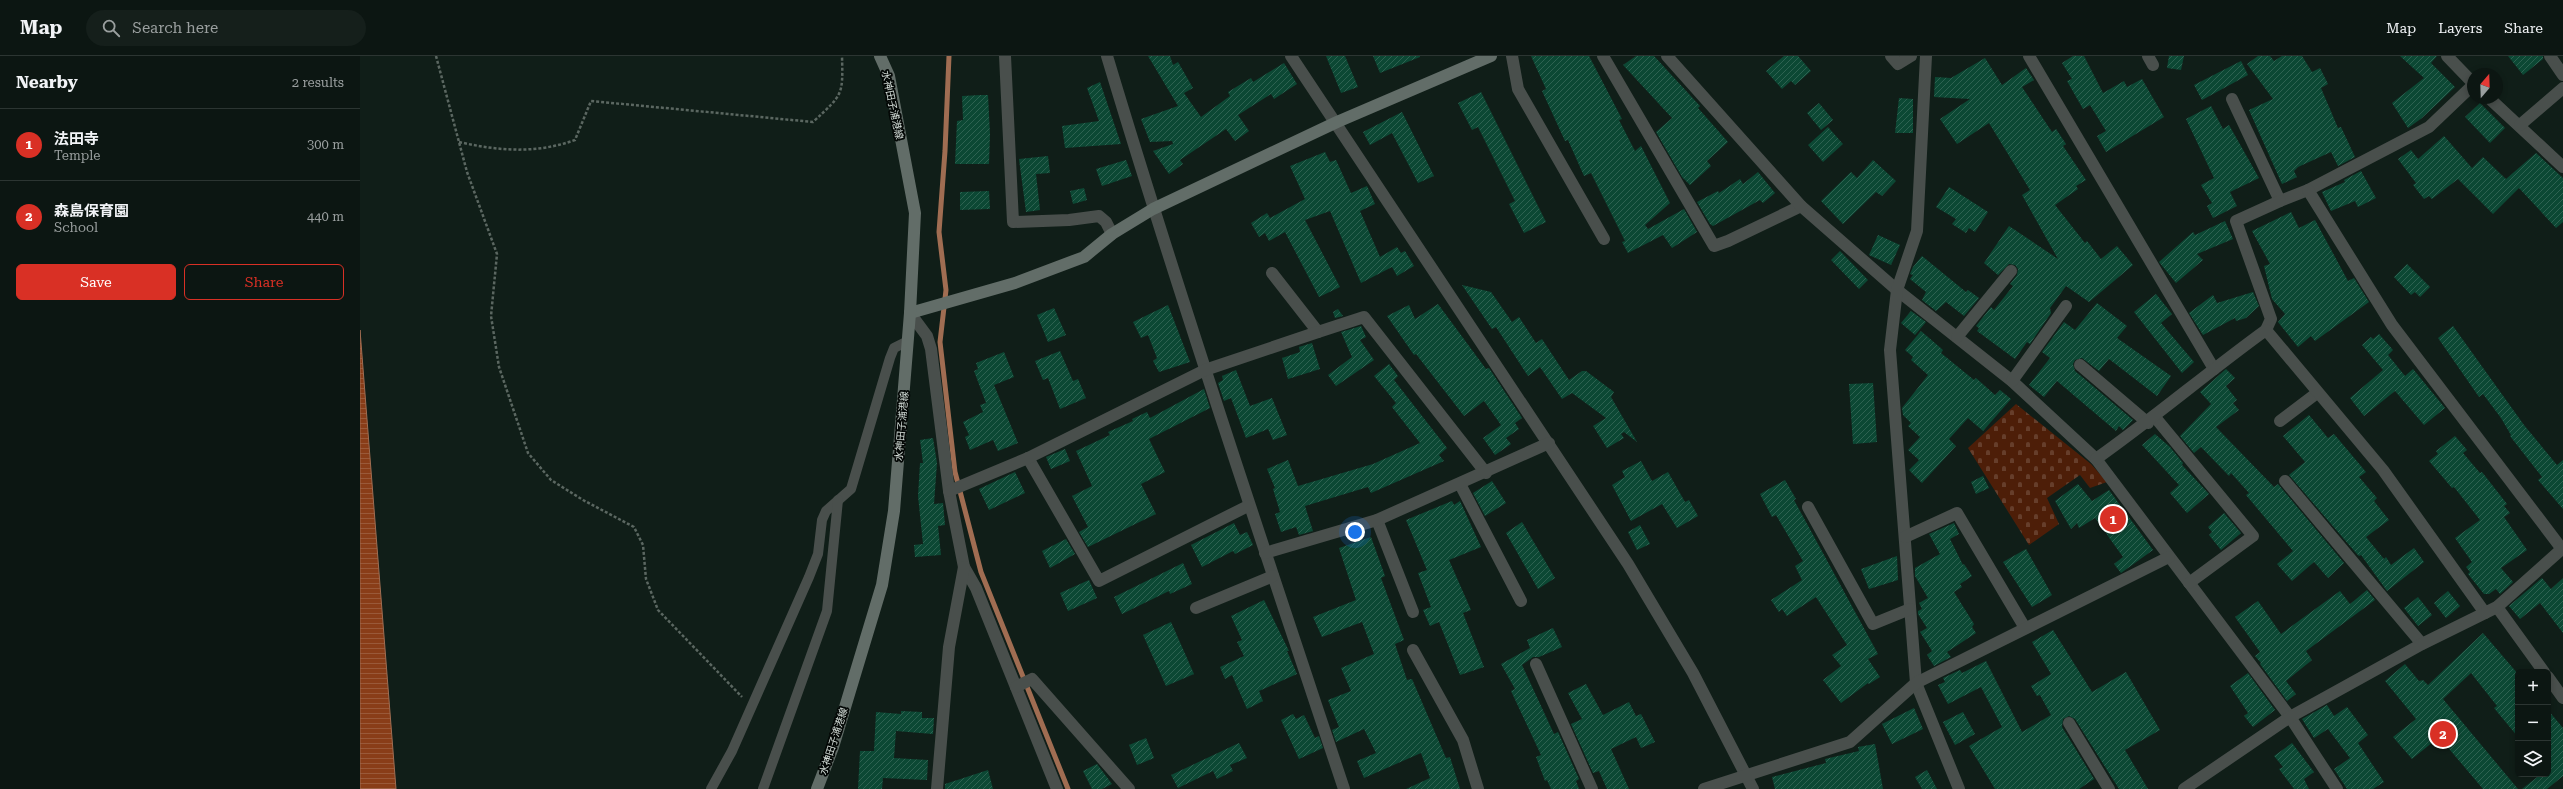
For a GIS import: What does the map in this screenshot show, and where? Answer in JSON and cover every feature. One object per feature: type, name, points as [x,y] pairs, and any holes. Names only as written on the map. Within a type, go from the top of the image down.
[{"type":"main road","name":"水神田子浦港線","points":[[817,789],[833,747],[882,585],[894,511],[910,313],[915,213],[889,76],[880,56]]},
{"type":"main road","points":[[910,313],[1015,283],[1084,257],[1112,234],[1153,209],[1337,122],[1490,56]]},
{"type":"street","points":[[1006,56],[1013,222],[1069,220],[1099,216],[1106,222],[1112,234]]},
{"type":"street","points":[[1107,56],[1153,209],[1248,506],[1344,789]]},
{"type":"street","points":[[1291,56],[1337,122],[1628,564],[1689,666],[1753,789]]},
{"type":"street","points":[[1512,56],[1518,89],[1604,239]]},
{"type":"street","points":[[1603,56],[1714,246],[1728,241],[1801,206]]},
{"type":"street","points":[[1667,56],[1801,206],[1897,290],[2012,381],[2096,459],[2290,717],[2337,789]]},
{"type":"street","points":[[1891,56],[1898,64],[1911,56]]},
{"type":"street","points":[[1926,56],[1917,231],[1897,290],[1890,350],[1916,683],[1959,789]]},
{"type":"street","points":[[2029,56],[2214,369]]},
{"type":"street","points":[[2447,56],[2467,78]]},
{"type":"street","points":[[2550,56],[2563,75]]},
{"type":"street","points":[[2520,125],[2563,88]]},
{"type":"street","points":[[2096,459],[2151,419],[2266,330],[2271,319],[2236,221],[2308,190],[2429,127],[2467,90]]},
{"type":"street","points":[[2232,99],[2280,201]]},
{"type":"street","points":[[2496,104],[2563,167]]},
{"type":"street","points":[[2184,789],[2290,717],[2422,644],[2497,607],[2563,549],[2392,325],[2308,190]]},
{"type":"street","points":[[1957,338],[2011,271]]},
{"type":"street","points":[[1272,273],[1318,332]]},
{"type":"street","points":[[2012,381],[2066,306]]},
{"type":"street","points":[[910,313],[927,336],[931,349],[949,491],[964,567],[976,588],[1057,789]]},
{"type":"street","points":[[949,491],[1028,458],[1205,370],[1364,317],[1486,473]]},
{"type":"street","points":[[2266,330],[2383,470],[2485,613]]},
{"type":"street","points":[[2080,365],[2151,419],[2254,536],[2189,583]]},
{"type":"street","points":[[2280,421],[2318,393]]},
{"type":"street","points":[[1265,553],[1377,520],[1486,473],[1549,443]]},
{"type":"street","points":[[1028,458],[1098,581],[1248,506]]},
{"type":"street","points":[[2285,481],[2422,644]]},
{"type":"street","points":[[1460,484],[1521,602]]},
{"type":"street","points":[[1808,507],[1873,624],[1910,609]]},
{"type":"street","points":[[1905,537],[1956,513],[2025,628]]},
{"type":"street","points":[[1377,520],[1413,612]]},
{"type":"street","points":[[1704,789],[1746,774],[1850,742],[1916,683],[2169,557]]},
{"type":"street","points":[[938,789],[949,647],[964,567]]},
{"type":"street","points":[[1196,608],[1273,576]]},
{"type":"street","points":[[2497,607],[2542,669]]},
{"type":"street","points":[[1413,650],[1463,740],[1478,789]]},
{"type":"street","points":[[1536,664],[1592,789]]},
{"type":"street","points":[[1016,688],[1032,679],[1129,789]]},
{"type":"street","points":[[2551,681],[2563,698]]},
{"type":"street","points":[[2069,724],[2109,789]]},
{"type":"lane","points":[[711,789],[732,751],[809,577],[818,554],[822,520],[826,511],[851,489],[894,348],[908,341]]},
{"type":"lane","points":[[763,789],[827,610],[838,500]]},
{"type":"path","points":[[436,56],[459,142],[497,254],[491,316],[499,367],[528,453],[551,480],[583,500],[634,527],[643,545],[646,579],[658,610],[751,707]]},
{"type":"path","points":[[459,142],[491,149],[550,149],[575,140],[591,101],[813,122],[832,105],[843,90],[842,56]]},
{"type":"green space","points":[[2016,404],[2091,464],[2107,482],[2090,488],[2080,475],[2047,498],[2059,524],[2029,545],[1968,448]]},
{"type":"shaded area","points":[[360,330],[396,789],[360,789]]},
{"type":"building","points":[[1148,56],[1170,56],[1173,65],[1178,62],[1193,88],[1184,93],[1201,117],[1230,96],[1228,92],[1251,78],[1253,82],[1284,63],[1297,84],[1274,99],[1271,94],[1238,115],[1249,131],[1235,141],[1226,129],[1180,160],[1183,164],[1169,174],[1153,151],[1173,144],[1172,141],[1150,142],[1141,119],[1178,106]]},
{"type":"building","points":[[1326,56],[1345,56],[1358,87],[1341,93]]},
{"type":"building","points":[[1373,56],[1420,56],[1420,57],[1380,73]]},
{"type":"building","points":[[1531,56],[1589,56],[1622,119],[1619,120],[1635,151],[1641,146],[1670,203],[1645,225],[1648,229],[1684,209],[1697,232],[1672,248],[1663,235],[1628,253],[1622,242],[1625,241],[1591,173],[1584,176],[1568,140],[1565,141],[1542,91],[1546,89]]},
{"type":"building","points":[[1636,56],[1654,56],[1700,106],[1698,108],[1728,142],[1707,161],[1711,166],[1690,185],[1682,177],[1656,132],[1672,118],[1623,65]]},
{"type":"building","points":[[1784,56],[1798,56],[1811,71],[1795,85],[1791,81],[1782,89],[1766,71]]},
{"type":"building","points":[[2073,56],[2084,56],[2103,93],[2124,81],[2127,87],[2142,79],[2164,117],[2106,152],[2097,136],[2106,131],[2090,105],[2083,109],[2067,81],[2072,79],[2062,63]]},
{"type":"building","points":[[2169,56],[2184,56],[2181,70],[2167,68]]},
{"type":"building","points":[[2258,56],[2270,56],[2274,61],[2282,56],[2302,56],[2312,72],[2320,68],[2328,84],[2321,88],[2338,128],[2341,127],[2355,157],[2338,166],[2331,152],[2298,167],[2294,171],[2297,177],[2282,184],[2249,110],[2273,99],[2247,64]]},
{"type":"building","points":[[2400,56],[2437,56],[2431,63],[2455,87],[2422,118],[2408,128],[2392,103],[2424,78]]},
{"type":"building","points":[[2508,56],[2543,56],[2543,59],[2523,75]]},
{"type":"building","points":[[1985,58],[2002,85],[2026,68],[2034,80],[2022,87],[2052,132],[2056,129],[2066,144],[2063,146],[2086,180],[2076,186],[2078,189],[2055,205],[2085,243],[2087,241],[2101,259],[2117,246],[2133,265],[2089,302],[2066,286],[2050,308],[2051,313],[2030,344],[2027,342],[2015,359],[1977,331],[1979,328],[1976,326],[1991,307],[1994,310],[2013,286],[2010,284],[2017,275],[2018,269],[2015,265],[2009,264],[1998,275],[1984,263],[2009,226],[2058,259],[2022,195],[2030,190],[1989,123],[1957,144],[1940,119],[1970,99],[1934,97],[1935,77],[1951,78]]},
{"type":"building","points":[[2241,61],[2248,75],[2202,100],[2194,85]]},
{"type":"building","points":[[1100,82],[1121,144],[1065,148],[1062,126],[1099,121],[1087,88]]},
{"type":"building","points":[[1481,92],[1546,222],[1524,233],[1509,204],[1515,201],[1478,127],[1472,130],[1458,103]]},
{"type":"building","points":[[988,95],[990,134],[989,164],[955,164],[957,121],[963,120],[962,96]]},
{"type":"building","points":[[1899,98],[1913,99],[1913,133],[1895,133]]},
{"type":"building","points":[[1819,103],[1833,120],[1821,130],[1807,113]]},
{"type":"building","points":[[2479,104],[2481,104],[2505,128],[2490,143],[2465,117]]},
{"type":"building","points":[[2211,106],[2223,129],[2229,125],[2259,178],[2230,192],[2237,206],[2213,218],[2207,206],[2212,203],[2201,185],[2214,178],[2186,119]]},
{"type":"building","points":[[1402,112],[1434,176],[1418,183],[1392,133],[1370,145],[1363,132]]},
{"type":"building","points":[[1828,127],[1843,144],[1823,162],[1808,145]]},
{"type":"building","points":[[2444,136],[2472,168],[2483,157],[2506,179],[2536,153],[2563,178],[2563,222],[2556,228],[2519,188],[2493,214],[2458,179],[2432,199],[2429,196],[2424,199],[2413,185],[2416,183],[2398,159],[2411,150],[2418,159]]},
{"type":"building","points":[[1325,152],[1330,162],[1336,160],[1351,193],[1367,186],[1375,204],[1360,211],[1380,257],[1397,247],[1401,253],[1405,251],[1414,266],[1397,276],[1392,267],[1361,283],[1330,211],[1305,220],[1340,287],[1319,297],[1285,232],[1269,241],[1265,233],[1259,237],[1251,223],[1267,213],[1270,218],[1305,199],[1290,166]]},
{"type":"building","points":[[1048,156],[1050,173],[1036,174],[1040,210],[1026,212],[1019,159]]},
{"type":"building","points":[[1126,160],[1132,176],[1102,186],[1096,169]]},
{"type":"building","points":[[1873,160],[1896,181],[1882,196],[1876,192],[1843,224],[1821,201],[1851,172],[1857,178]]},
{"type":"building","points":[[2361,171],[2376,198],[2358,207],[2355,201],[2331,211],[2322,192],[2345,182],[2344,180]]},
{"type":"building","points":[[1758,172],[1775,193],[1763,203],[1760,200],[1713,226],[1710,224],[1697,202],[1718,191],[1719,193],[1740,179],[1743,184]]},
{"type":"building","points":[[1949,187],[1988,212],[1975,232],[1969,228],[1966,233],[1952,224],[1956,219],[1936,207]]},
{"type":"building","points":[[1084,188],[1087,200],[1073,204],[1070,191]]},
{"type":"building","points":[[989,191],[990,209],[960,210],[960,192]]},
{"type":"building","points":[[2291,212],[2299,228],[2315,220],[2348,281],[2354,278],[2369,302],[2315,341],[2311,336],[2298,347],[2278,322],[2285,314],[2272,299],[2264,266],[2270,264],[2252,231]]},
{"type":"building","points":[[2225,221],[2233,239],[2197,254],[2203,260],[2176,283],[2159,262],[2193,232],[2195,235]]},
{"type":"building","points":[[1878,235],[1900,245],[1891,265],[1869,255]]},
{"type":"building","points":[[1840,251],[1868,280],[1859,289],[1831,260]]},
{"type":"building","points":[[1922,256],[1966,292],[1968,290],[1979,298],[1964,316],[1946,302],[1936,311],[1922,300],[1926,292],[1910,279],[1913,275],[1910,274],[1913,267]]},
{"type":"building","points":[[2407,264],[2430,287],[2420,297],[2415,292],[2411,295],[2394,277]]},
{"type":"building","points":[[1462,285],[1491,292],[1512,322],[1519,317],[1536,343],[1542,339],[1569,380],[1582,371],[1586,371],[1614,392],[1611,397],[1637,442],[1624,432],[1621,434],[1624,438],[1607,448],[1593,426],[1606,418],[1572,393],[1562,399],[1540,367],[1528,376],[1496,327],[1492,329]]},
{"type":"building","points":[[2253,292],[2259,306],[2246,318],[2236,321],[2235,318],[2203,335],[2189,313],[2213,295],[2217,303]]},
{"type":"building","points":[[2156,294],[2172,314],[2161,323],[2194,362],[2182,373],[2134,312]]},
{"type":"building","points":[[2097,303],[2127,326],[2117,338],[2171,376],[2157,396],[2109,359],[2099,371],[2082,358],[2075,360],[2073,364],[2075,371],[2133,420],[2123,430],[2119,426],[2116,431],[2057,381],[2044,397],[2029,385],[2050,358],[2042,352],[2064,322],[2075,330]]},
{"type":"building","points":[[1438,304],[1486,369],[1489,368],[1522,418],[1515,423],[1519,429],[1506,438],[1511,444],[1495,455],[1483,438],[1501,425],[1484,401],[1464,416],[1416,354],[1414,355],[1387,316],[1409,305],[1415,319]]},
{"type":"building","points":[[1168,305],[1190,362],[1159,372],[1153,361],[1157,358],[1148,335],[1141,338],[1133,322]]},
{"type":"building","points":[[1054,308],[1066,335],[1048,342],[1037,315]]},
{"type":"building","points":[[1338,309],[1343,316],[1335,318],[1333,312]]},
{"type":"building","points":[[1911,311],[1926,322],[1915,335],[1901,323]]},
{"type":"building","points":[[1361,326],[1366,337],[1360,340],[1374,360],[1336,386],[1328,375],[1352,357],[1341,332]]},
{"type":"building","points":[[2453,326],[2524,425],[2557,465],[2563,460],[2563,509],[2538,480],[2542,477],[2510,436],[2511,435],[2501,418],[2483,394],[2479,397],[2438,338]]},
{"type":"building","points":[[1921,331],[1943,350],[1941,353],[1974,380],[1976,378],[1995,395],[2000,390],[2011,399],[1983,431],[1968,418],[1949,439],[1956,446],[1922,483],[1909,470],[1919,460],[1908,450],[1920,437],[1908,426],[1911,423],[1903,415],[1902,408],[1928,375],[1911,360],[1913,357],[1905,350]]},
{"type":"building","points":[[2379,334],[2393,350],[2388,355],[2405,376],[2413,369],[2445,408],[2424,425],[2395,391],[2364,416],[2350,398],[2383,370],[2362,345],[2371,337],[2373,339]]},
{"type":"building","points":[[1312,343],[1320,369],[1288,379],[1282,358],[1300,352],[1299,347]]},
{"type":"building","points":[[1060,351],[1073,381],[1078,379],[1086,398],[1060,409],[1048,378],[1043,380],[1035,361]]},
{"type":"building","points":[[1004,352],[1014,377],[994,385],[1018,443],[998,451],[993,440],[970,450],[965,437],[969,435],[963,422],[983,412],[980,405],[986,403],[974,371],[978,369],[976,363]]},
{"type":"building","points":[[1389,364],[1398,376],[1394,380],[1447,448],[1439,455],[1444,461],[1371,493],[1368,487],[1305,506],[1313,531],[1299,535],[1296,527],[1281,532],[1275,514],[1280,512],[1273,489],[1275,488],[1267,469],[1288,460],[1298,486],[1373,464],[1420,443],[1392,407],[1396,403],[1374,376]]},
{"type":"building","points":[[2226,369],[2235,378],[2226,386],[2237,400],[2233,403],[2239,410],[2216,427],[2274,487],[2278,484],[2344,563],[2328,578],[2314,562],[2292,581],[2277,564],[2293,551],[2246,495],[2249,493],[2231,473],[2229,476],[2201,447],[2194,453],[2180,436],[2211,404],[2200,392]]},
{"type":"building","points":[[1236,370],[1250,406],[1272,398],[1287,435],[1273,440],[1268,429],[1246,438],[1231,398],[1224,401],[1218,383],[1223,380],[1222,376]]},
{"type":"building","points":[[1873,383],[1877,442],[1853,444],[1849,384]]},
{"type":"building","points":[[1204,389],[1210,408],[1149,439],[1165,472],[1141,484],[1156,514],[1088,547],[1079,532],[1088,527],[1072,496],[1092,486],[1076,451],[1110,435],[1108,432],[1133,421],[1132,419],[1147,412],[1150,418]]},
{"type":"building","points":[[2309,415],[2328,438],[2334,434],[2366,472],[2359,477],[2377,498],[2374,501],[2389,520],[2366,537],[2384,559],[2386,557],[2391,565],[2414,548],[2424,562],[2387,591],[2361,555],[2359,556],[2356,553],[2289,475],[2305,462],[2283,436]]},
{"type":"building","points":[[2155,434],[2170,447],[2183,463],[2182,465],[2209,494],[2187,513],[2170,493],[2179,485],[2142,445]]},
{"type":"building","points":[[2455,436],[2467,450],[2463,453],[2480,473],[2482,472],[2507,504],[2504,506],[2510,513],[2504,517],[2527,550],[2501,568],[2513,582],[2500,594],[2496,589],[2489,594],[2484,594],[2468,574],[2470,572],[2466,567],[2472,562],[2455,538],[2480,520],[2454,487],[2452,488],[2429,461],[2438,454],[2436,451]]},
{"type":"building","points":[[933,438],[937,463],[934,504],[943,503],[945,525],[938,526],[941,555],[915,557],[914,545],[923,544],[918,496],[920,463],[923,463],[920,440]]},
{"type":"building","points":[[1065,449],[1070,461],[1051,469],[1046,457]]},
{"type":"building","points":[[1641,461],[1652,481],[1668,472],[1685,502],[1689,500],[1698,516],[1677,528],[1662,504],[1631,521],[1612,485],[1625,477],[1622,471]]},
{"type":"building","points":[[1015,472],[1025,493],[989,510],[979,489]]},
{"type":"building","points":[[1983,476],[1989,488],[1976,494],[1971,482]]},
{"type":"building","points":[[1785,480],[1796,499],[1794,500],[1878,654],[1868,659],[1880,677],[1869,684],[1868,683],[1841,703],[1823,680],[1841,666],[1832,655],[1847,645],[1816,597],[1787,616],[1782,609],[1779,612],[1771,600],[1802,580],[1795,566],[1803,561],[1776,515],[1772,517],[1760,494]]},
{"type":"building","points":[[1492,481],[1506,503],[1485,516],[1473,493]]},
{"type":"building","points":[[2078,484],[2092,501],[2109,490],[2153,550],[2121,573],[2114,564],[2123,557],[2095,518],[2079,528],[2077,523],[2071,529],[2055,501]]},
{"type":"building","points":[[1452,501],[1454,505],[1460,501],[1481,547],[1449,560],[1471,610],[1463,613],[1484,667],[1460,675],[1439,622],[1430,626],[1423,610],[1431,607],[1418,573],[1427,570],[1406,520]]},
{"type":"building","points":[[2224,513],[2241,533],[2221,550],[2209,535],[2212,532],[2208,527]]},
{"type":"building","points":[[1522,522],[1555,578],[1538,589],[1506,533]]},
{"type":"building","points":[[1234,523],[1240,535],[1247,532],[1253,545],[1235,554],[1233,551],[1202,567],[1191,545]]},
{"type":"building","points":[[1954,523],[1959,534],[1950,539],[1963,565],[1964,564],[1972,576],[1960,584],[1962,587],[1954,592],[1974,624],[1972,627],[1976,633],[1947,652],[1951,657],[1934,666],[1927,655],[1932,651],[1920,632],[1927,628],[1918,614],[1918,611],[1922,609],[1919,603],[1928,598],[1915,576],[1915,568],[1940,554],[1929,534]]},
{"type":"building","points":[[1640,525],[1650,544],[1637,550],[1628,532]]},
{"type":"building","points":[[1371,537],[1385,576],[1381,578],[1404,640],[1395,644],[1407,680],[1412,679],[1446,758],[1450,757],[1460,789],[1406,789],[1430,778],[1421,753],[1364,778],[1357,761],[1376,753],[1364,729],[1336,742],[1332,730],[1339,727],[1328,700],[1351,691],[1341,668],[1374,654],[1362,622],[1322,637],[1313,617],[1356,600],[1339,548]]},
{"type":"building","points":[[1066,539],[1075,554],[1050,568],[1042,551]]},
{"type":"building","points":[[2026,549],[2052,595],[2032,607],[2003,562]]},
{"type":"building","points":[[1897,556],[1898,580],[1869,589],[1861,569]]},
{"type":"building","points":[[1183,563],[1192,584],[1170,594],[1169,591],[1122,614],[1114,597]]},
{"type":"building","points":[[2542,578],[2551,589],[2563,578],[2563,633],[2540,603],[2520,619],[2509,606]]},
{"type":"building","points":[[1089,580],[1097,598],[1068,611],[1060,593]]},
{"type":"building","points":[[2367,590],[2375,600],[2306,651],[2312,660],[2286,681],[2296,694],[2287,701],[2255,656],[2260,652],[2235,617],[2258,601],[2281,634],[2340,591],[2350,604]]},
{"type":"building","points":[[2448,591],[2460,606],[2446,618],[2434,603]]},
{"type":"building","points":[[2418,597],[2432,615],[2418,626],[2404,608]]},
{"type":"building","points":[[1264,600],[1289,651],[1287,651],[1297,674],[1259,691],[1263,701],[1247,709],[1232,675],[1225,679],[1220,667],[1244,656],[1237,642],[1242,640],[1231,616]]},
{"type":"building","points":[[1171,622],[1194,674],[1166,686],[1143,635]]},
{"type":"building","points":[[1553,628],[1562,647],[1539,657],[1533,657],[1522,665],[1554,734],[1558,732],[1579,779],[1576,781],[1579,789],[1551,789],[1547,780],[1545,781],[1536,757],[1541,755],[1511,691],[1515,689],[1501,664],[1530,648],[1527,640]]},
{"type":"building","points":[[2053,630],[2092,692],[2126,672],[2160,730],[2125,750],[2148,789],[2119,789],[2075,719],[2069,716],[2063,719],[2062,727],[2094,779],[2079,789],[1995,789],[1969,746],[2002,727],[1981,687],[1948,704],[1938,685],[1945,682],[1943,678],[1960,670],[1962,673],[1986,661],[2022,732],[2051,715],[2040,695],[2037,696],[2031,686],[2051,674],[2032,642]]},
{"type":"building","points":[[2483,633],[2515,670],[2515,733],[2494,708],[2497,706],[2471,673],[2443,699],[2518,789],[2483,789],[2439,737],[2412,759],[2393,737],[2416,719],[2385,681],[2405,664],[2419,681],[2423,680],[2428,685]]},
{"type":"building","points":[[2248,673],[2275,710],[2253,727],[2244,716],[2248,713],[2230,686]]},
{"type":"building","points":[[1586,684],[1603,715],[1629,702],[1636,716],[1641,714],[1655,742],[1641,748],[1636,737],[1611,749],[1629,789],[1607,789],[1599,771],[1593,773],[1571,724],[1582,719],[1568,693]]},
{"type":"building","points":[[2327,705],[2334,716],[2347,707],[2368,735],[2358,743],[2384,782],[2373,789],[2347,789],[2334,769],[2350,758],[2328,729],[2314,738],[2302,719]]},
{"type":"building","points":[[1914,708],[1923,729],[1892,744],[1882,724]]},
{"type":"building","points":[[901,711],[922,712],[922,718],[934,718],[933,734],[896,731],[894,758],[928,760],[927,780],[883,778],[882,789],[858,789],[860,751],[874,751],[876,712],[901,714]]},
{"type":"building","points":[[1963,712],[1975,734],[1955,745],[1943,722]]},
{"type":"building","points":[[1293,714],[1296,719],[1304,715],[1315,738],[1319,736],[1323,748],[1299,759],[1281,720]]},
{"type":"building","points":[[2551,714],[2563,728],[2563,776],[2547,789],[2522,789],[2537,777],[2551,777]]},
{"type":"building","points":[[1146,738],[1154,758],[1137,765],[1129,745]]},
{"type":"building","points":[[1239,743],[1247,758],[1230,765],[1233,771],[1217,779],[1213,771],[1178,788],[1171,775]]},
{"type":"building","points":[[2292,743],[2314,772],[2304,779],[2309,789],[2294,789],[2279,769],[2283,767],[2274,756]]},
{"type":"building","points":[[1875,744],[1883,789],[1775,789],[1772,777],[1826,763],[1825,759],[1859,751],[1858,747]]},
{"type":"building","points":[[1097,764],[1112,784],[1102,789],[1092,789],[1083,771]]},
{"type":"building","points":[[988,770],[993,789],[945,789],[945,784]]},
{"type":"building","points":[[1927,770],[1937,789],[1922,789],[1915,777]]},
{"type":"waterway","points":[[949,56],[945,151],[939,232],[946,290],[940,342],[955,472],[981,572],[1068,789]]},
{"type":"place","name":"法田寺","points":[[2113,519]]},
{"type":"place","name":"森島保育園","points":[[2443,734]]}]
